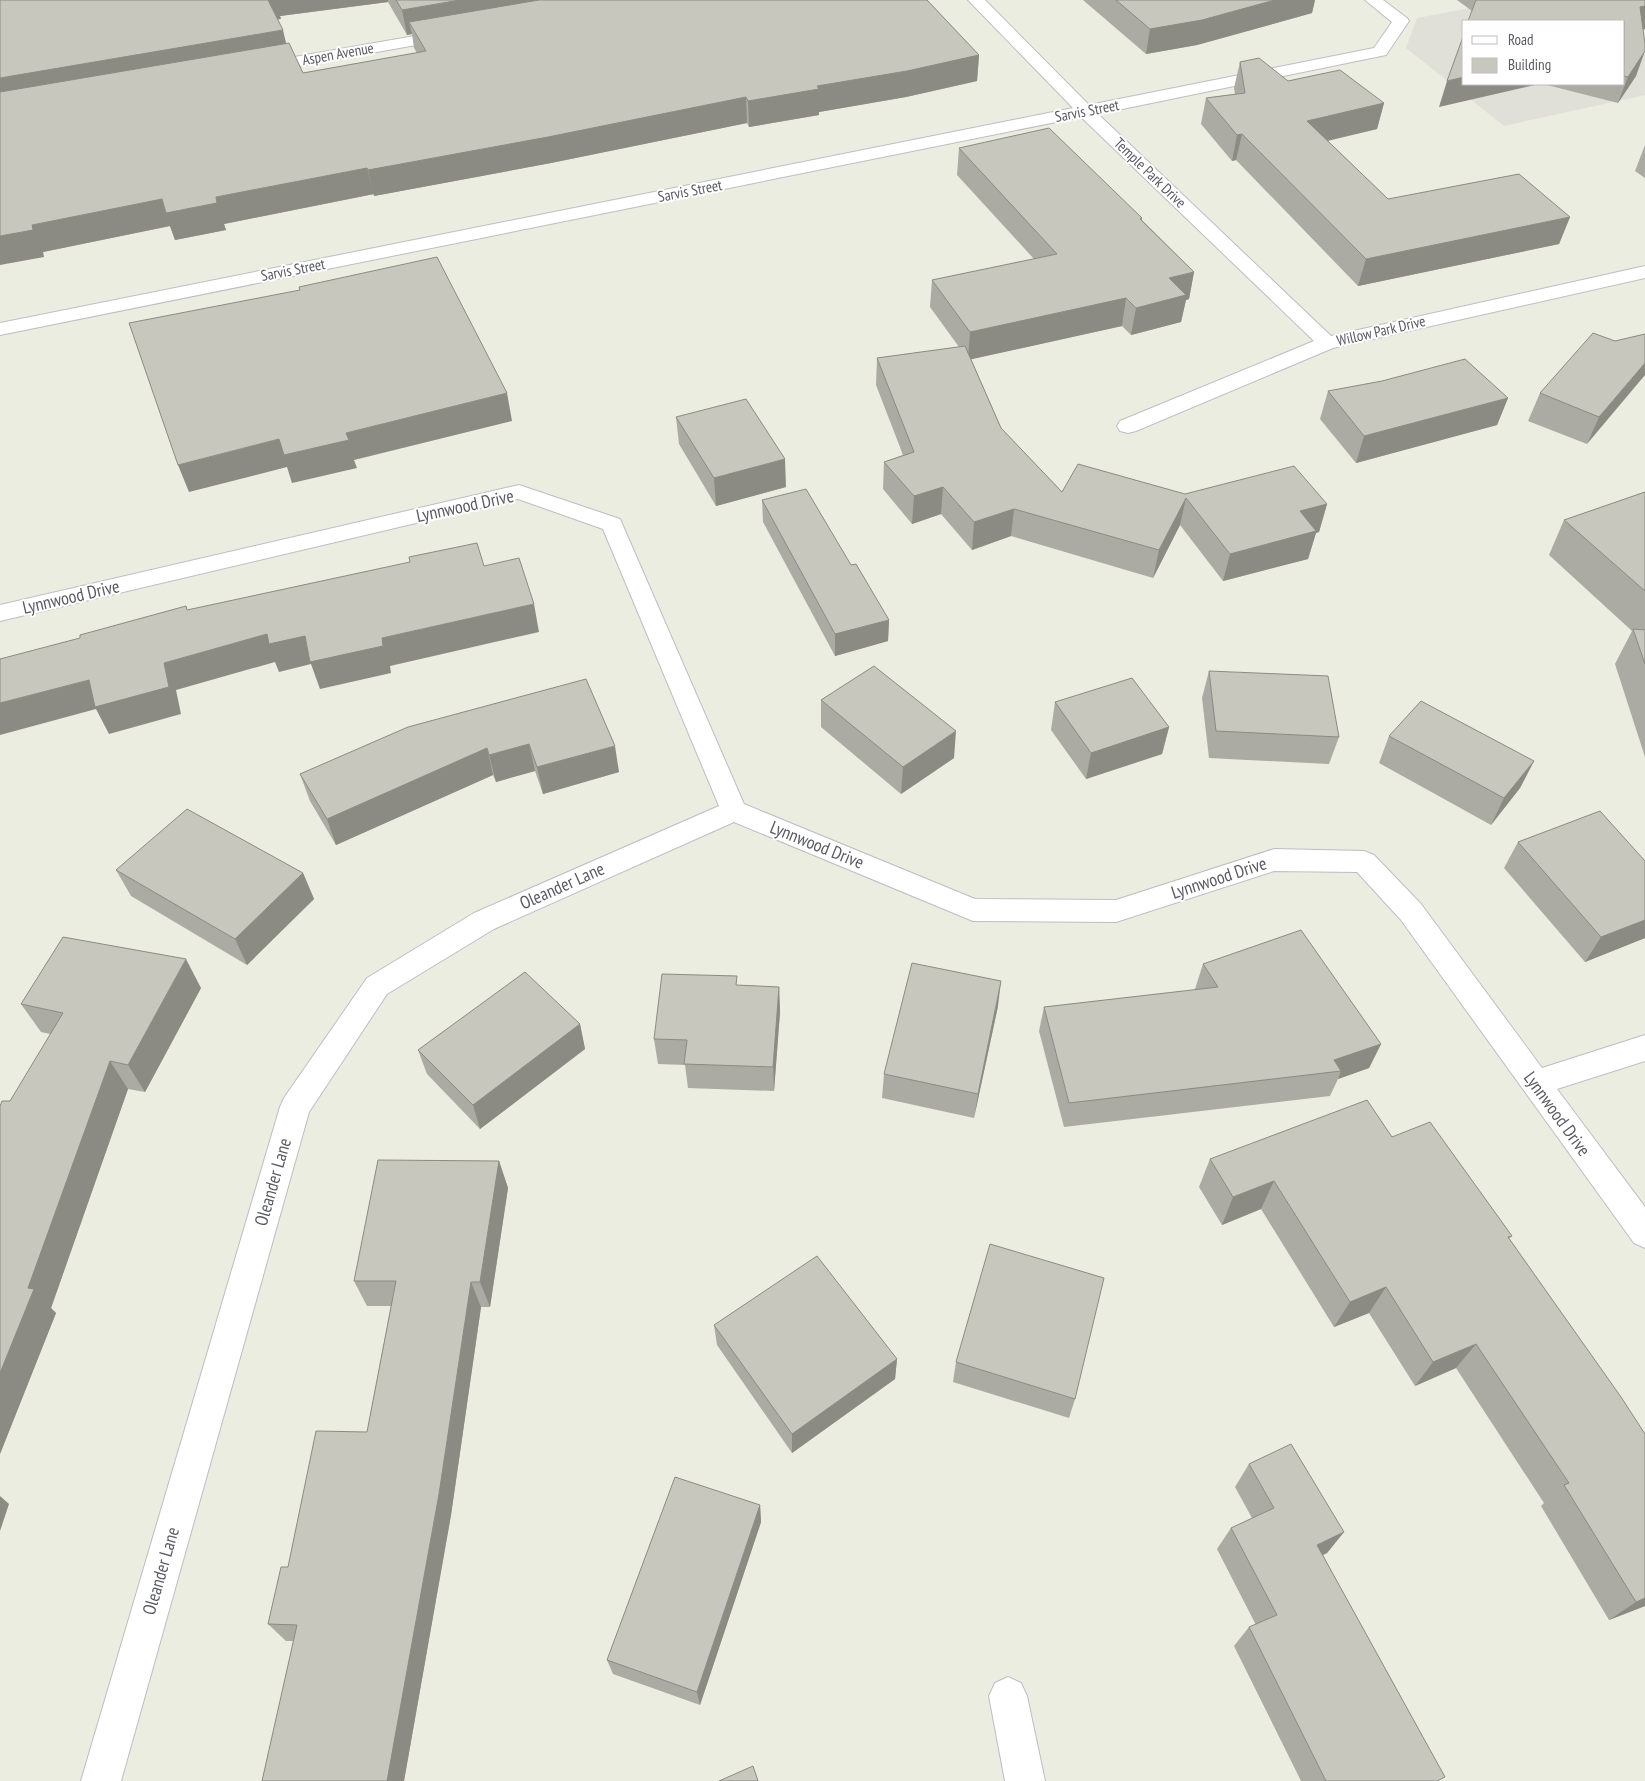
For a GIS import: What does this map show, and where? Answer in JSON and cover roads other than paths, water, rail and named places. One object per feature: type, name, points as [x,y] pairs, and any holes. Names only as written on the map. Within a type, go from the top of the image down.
[{"type":"street","name":"Temple Park Drive","points":[[976,0],[1085,111],[1327,343]]},
{"type":"street","name":"Sarvis Street","points":[[0,330],[1380,52],[1401,21],[1373,0]]},
{"type":"street","name":"Aspen Avenue","points":[[245,70],[461,32]]},
{"type":"street","name":"Willow Park Drive","points":[[1128,426],[1327,343],[1645,272]]},
{"type":"street","name":"Lynnwood Drive","points":[[0,613],[520,492],[612,524],[734,811],[973,910],[1116,911],[1274,860],[1364,862],[1410,912],[1645,1232]]},
{"type":"street","name":"Oleander Lane","points":[[101,1781],[295,1107],[377,986],[484,921],[734,811]]},
{"type":"street","points":[[1534,1083],[1645,1048]]},
{"type":"street","points":[[1008,1696],[1025,1781]]}]
